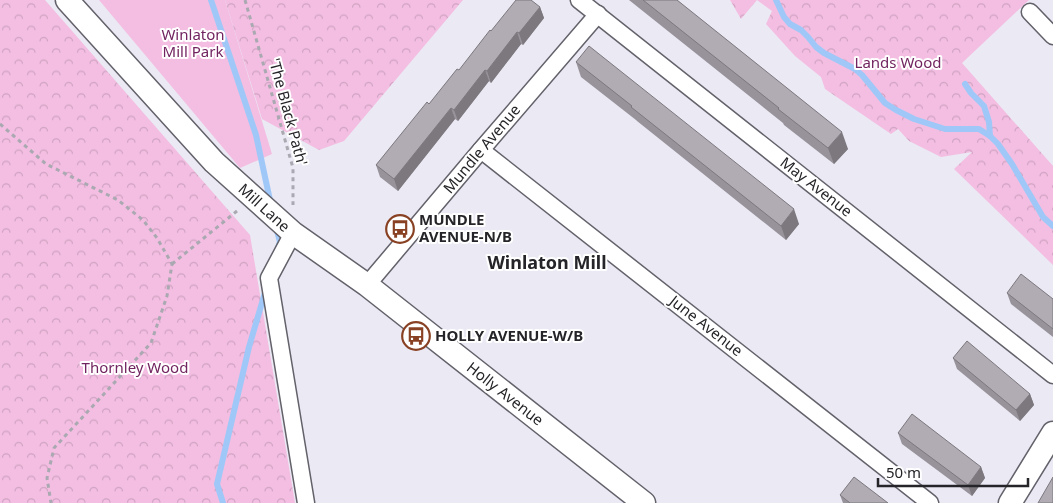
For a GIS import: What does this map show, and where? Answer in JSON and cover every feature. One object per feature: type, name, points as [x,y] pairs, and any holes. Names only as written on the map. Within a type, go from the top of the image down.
[{"type":"street","name":"Mill Lane","points":[[67,0],[214,162],[294,233],[269,278],[306,503]]},
{"type":"street","name":"May Avenue","points":[[579,0],[1053,375]]},
{"type":"street","points":[[1030,12],[1053,36]]},
{"type":"street","name":"Mundle Avenue","points":[[367,285],[598,14]]},
{"type":"street","name":"June Avenue","points":[[481,150],[930,503]]},
{"type":"street","name":"Holly Avenue","points":[[294,233],[367,285],[644,503]]},
{"type":"street","points":[[1010,503],[1053,433]]},
{"type":"path","name":"'The Black Path'","points":[[245,0],[293,168],[294,233]]},
{"type":"path","points":[[0,124],[46,164],[118,200],[143,220],[157,238],[172,264],[167,296],[152,343],[54,448],[47,478],[51,503]]},
{"type":"path","points":[[172,264],[253,197]]},
{"type":"green space","name":"Thornley Wood","points":[[0,0],[45,0],[250,235],[295,503],[0,503]]},
{"type":"green space","name":"Winlaton Mill Park","points":[[99,0],[225,0],[272,154],[240,168]]},
{"type":"green space","points":[[225,0],[463,0],[344,141],[319,150],[262,119]]},
{"type":"green space","points":[[730,0],[757,0],[741,19]]},
{"type":"green space","name":"Lands Wood","points":[[757,0],[1029,0],[962,63],[1053,166],[1053,265],[954,169],[972,152],[941,157],[909,141],[898,129],[891,134],[825,89],[821,77],[795,56],[766,24],[772,11]]},
{"type":"building","points":[[516,0],[531,0],[540,7],[519,33],[517,32],[487,71],[485,70],[454,110],[451,108],[394,179],[376,165],[427,102],[429,104],[457,69],[459,70]]},
{"type":"building","points":[[643,0],[677,0],[842,132],[828,148]]},
{"type":"building","points":[[589,46],[794,209],[781,226],[576,62]]},
{"type":"building","points":[[1021,274],[1053,299],[1053,329],[1007,293]]},
{"type":"building","points":[[967,341],[1030,394],[1016,410],[953,358]]},
{"type":"building","points":[[912,414],[981,467],[968,485],[898,433]]},
{"type":"building","points":[[854,477],[888,503],[850,503],[840,495]]},
{"type":"building","points":[[1053,477],[1053,503],[1038,503]]},
{"type":"waterway","points":[[211,0],[256,135],[271,205]]},
{"type":"waterway","points":[[776,0],[784,17],[790,24],[801,30],[824,53],[855,69],[885,103],[896,110],[914,119],[945,129],[979,129],[990,136],[1012,164],[1043,217],[1053,226]]},
{"type":"waterway","points":[[965,84],[984,106],[989,122],[990,136]]},
{"type":"waterway","points":[[276,227],[280,242],[278,248]]},
{"type":"waterway","points":[[223,503],[217,484],[249,347],[266,289]]},
{"type":"place","name":"MUNDLE AVENUE-N/B","points":[[400,229]]},
{"type":"place","name":"HOLLY AVENUE-W/B","points":[[416,336]]},
{"type":"district","name":"Winlaton Mill","points":[[547,263]]}]
